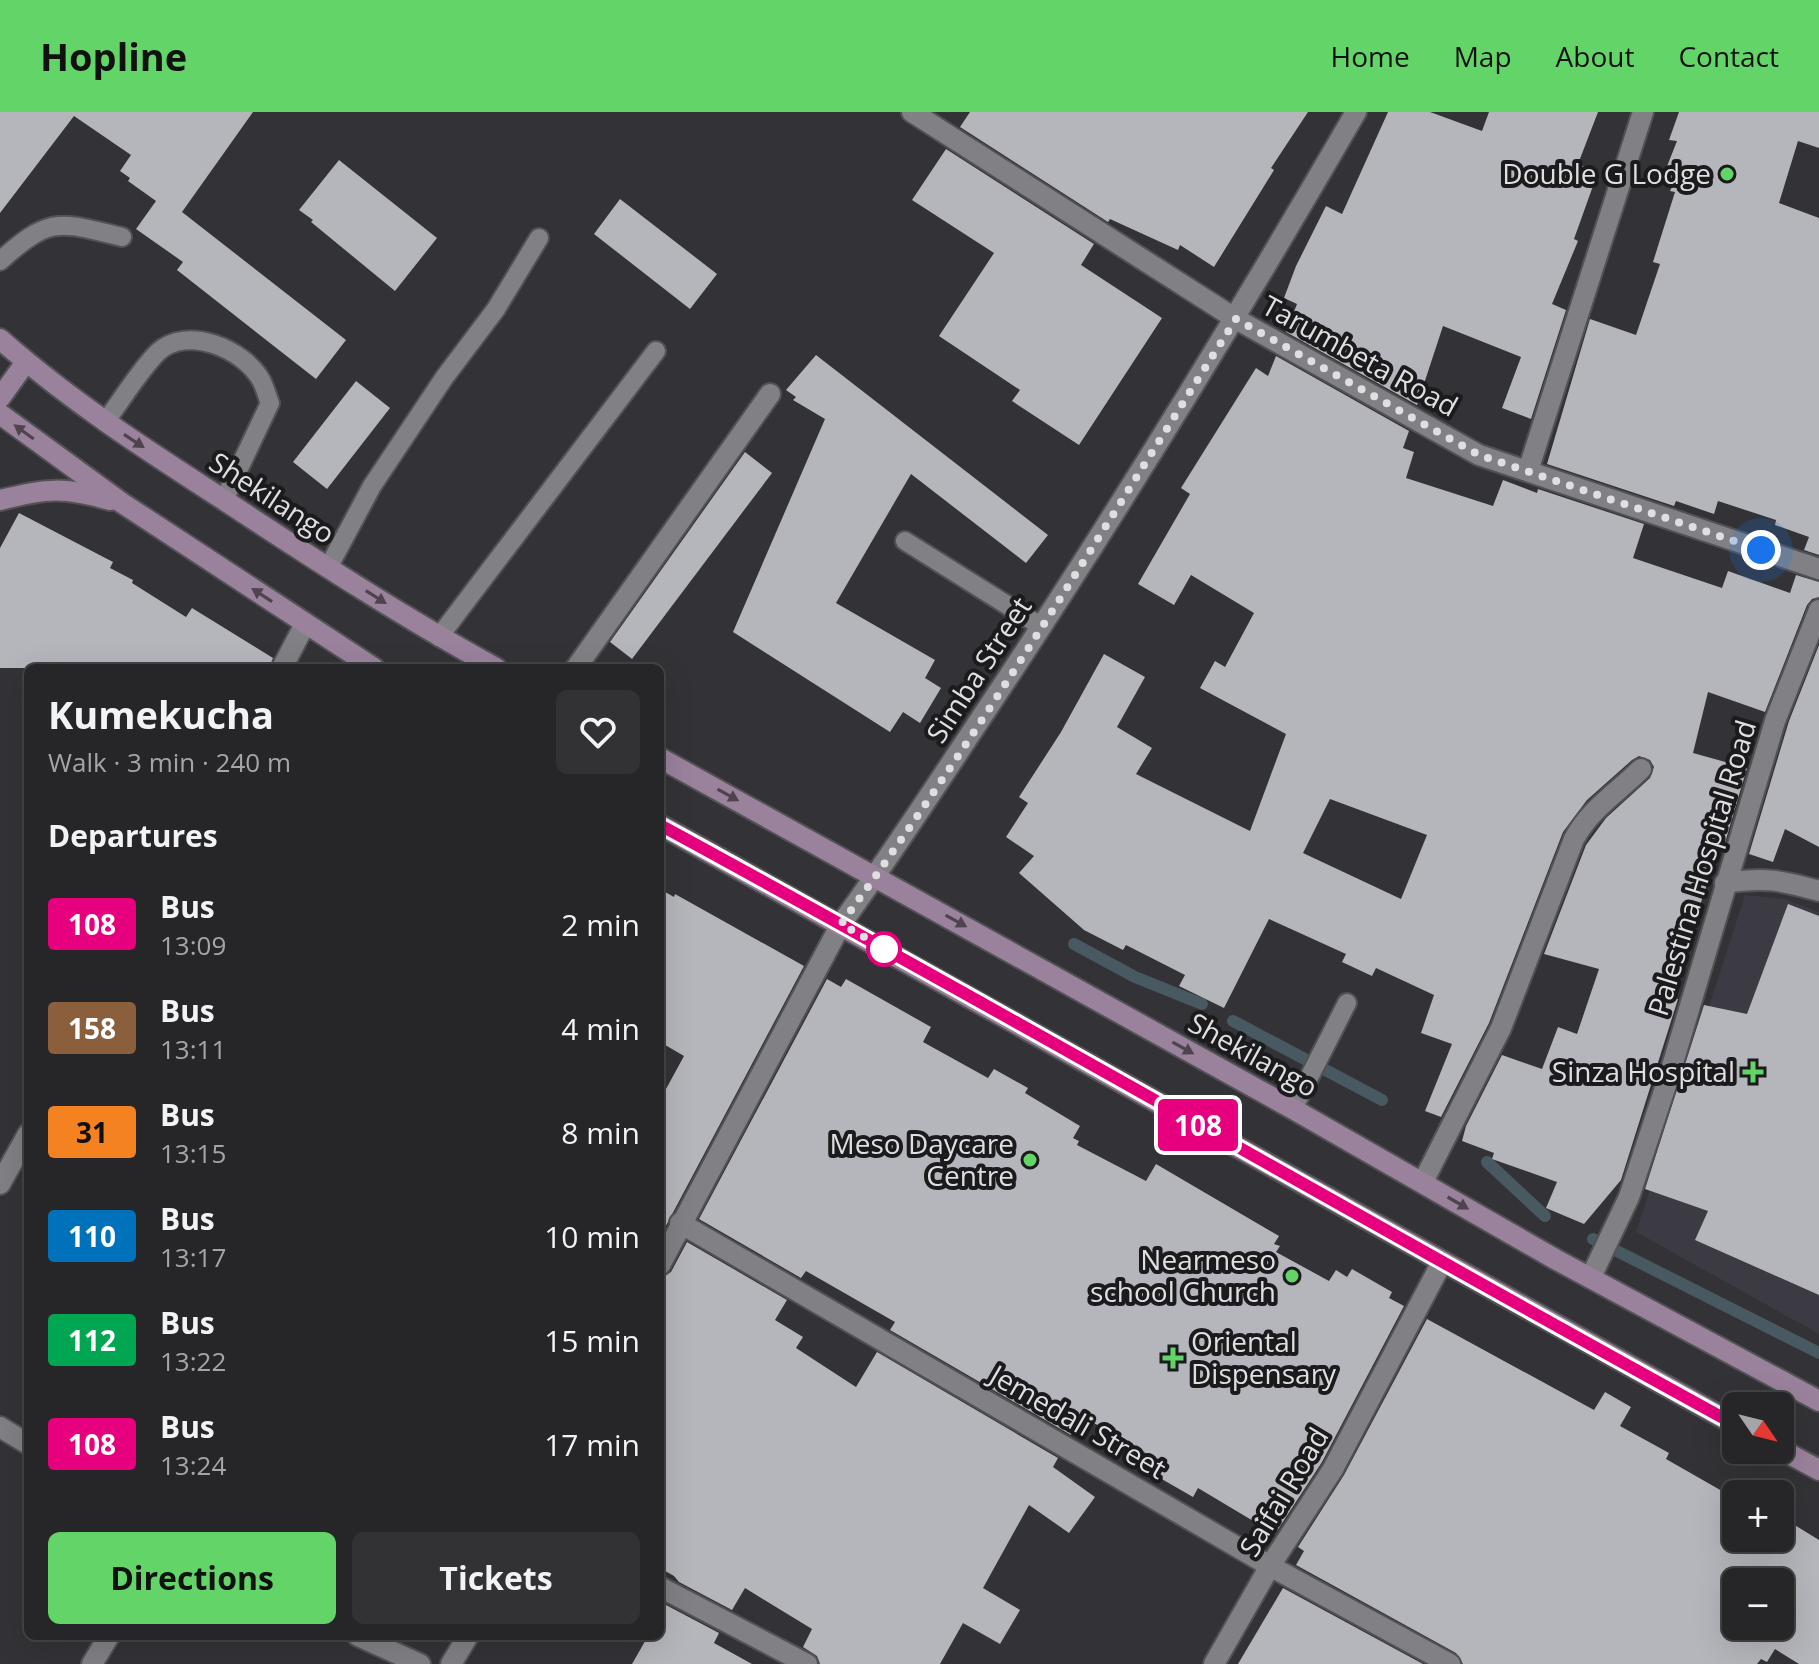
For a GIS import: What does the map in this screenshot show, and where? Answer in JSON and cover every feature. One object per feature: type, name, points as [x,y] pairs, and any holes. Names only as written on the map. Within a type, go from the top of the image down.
[{"type":"main road","name":"Shekilango","points":[[0,339],[105,422],[328,568],[489,664]]},
{"type":"main road","points":[[0,398],[26,362]]},
{"type":"main road","points":[[0,414],[122,503],[368,664]]},
{"type":"main road","points":[[0,500],[41,489],[76,490],[122,503]]},
{"type":"main road","name":"Shekilango","points":[[664,760],[1819,1401]]},
{"type":"main road","points":[[664,827],[1722,1417]]},
{"type":"main road","points":[[1794,1457],[1819,1470]]},
{"type":"street","name":"Tarumbeta Road","points":[[912,112],[1236,319],[1479,455],[1819,569]]},
{"type":"street","name":"Simba Street","points":[[664,1257],[841,924],[1042,627],[1236,319],[1356,112]]},
{"type":"street","points":[[1528,471],[1643,112]]},
{"type":"street","points":[[579,664],[770,394]]},
{"type":"street","name":"Palestina Hospital Road","points":[[1591,1277],[1629,1197],[1670,1073],[1775,721],[1819,610]]},
{"type":"street","points":[[284,664],[305,624]]},
{"type":"street","points":[[1423,1182],[1501,1028],[1574,839],[1583,822],[1597,807],[1641,769]]},
{"type":"street","points":[[1725,883],[1757,878],[1781,880],[1819,891]]},
{"type":"street","points":[[0,1184],[24,1141]]},
{"type":"street","name":"Jemedali Street","points":[[680,1223],[1270,1566],[1450,1664]]},
{"type":"street","name":"Saifai Road","points":[[1214,1664],[1270,1566],[1333,1469],[1442,1262]]},
{"type":"street","points":[[0,1427],[24,1442]]},
{"type":"street","points":[[664,1589],[807,1664]]},
{"type":"street","points":[[92,1664],[107,1640]]},
{"type":"street","points":[[367,1640],[420,1664]]},
{"type":"street","points":[[451,1664],[466,1640]]},
{"type":"lane","points":[[0,261],[25,238],[45,227],[63,223],[122,237]]},
{"type":"lane","points":[[328,568],[372,486],[444,378],[496,309],[539,238]]},
{"type":"lane","points":[[105,422],[160,350],[188,340],[218,344],[240,357],[260,378],[270,403],[224,500]]},
{"type":"lane","points":[[439,637],[656,351]]},
{"type":"lane","points":[[905,541],[1042,627]]},
{"type":"lane","points":[[1293,1109],[1347,1003]]},
{"type":"shaded area","name":"Sinza Hospital","points":[[1745,895],[1784,899],[1819,912],[1819,1334],[1636,1232]]},
{"type":"building","points":[[0,112],[253,112],[182,212],[346,340],[316,379],[177,270],[183,262],[136,229],[156,201],[128,181],[130,178],[120,171],[131,155],[74,116],[0,213]]},
{"type":"building","points":[[970,112],[1308,112],[1271,168],[1274,170],[1214,267],[1180,245],[1178,250],[1110,219],[1108,222],[960,127]]},
{"type":"building","points":[[1388,112],[1430,112],[1482,131],[1489,112],[1598,112],[1578,164],[1598,172],[1574,239],[1578,241],[1552,304],[1566,310],[1531,419],[1502,408],[1521,357],[1443,326],[1417,405],[1286,332],[1297,304],[1284,298],[1296,266],[1326,206],[1342,214]]},
{"type":"building","points":[[1679,112],[1819,112],[1819,148],[1798,141],[1779,203],[1819,218],[1819,555],[1804,550],[1809,537],[1775,525],[1776,520],[1718,501],[1714,514],[1676,501],[1674,506],[1547,464],[1590,319],[1636,335],[1660,264],[1653,262],[1675,192],[1670,191],[1674,183],[1662,179],[1677,141],[1669,140]]},
{"type":"building","points":[[946,149],[1094,244],[1081,265],[1162,318],[1079,445],[1012,401],[1020,390],[939,336],[994,253],[912,200]]},
{"type":"building","points":[[339,160],[437,238],[395,291],[299,210]]},
{"type":"building","points":[[620,199],[717,274],[690,309],[594,234]]},
{"type":"building","points":[[816,355],[1048,535],[1026,563],[911,474],[836,603],[935,660],[925,678],[941,688],[920,723],[903,712],[890,732],[733,632],[825,419],[793,400],[796,397],[786,390]]},
{"type":"building","points":[[1276,356],[1409,431],[1403,448],[1414,452],[1406,478],[1493,506],[1503,480],[1644,524],[1633,558],[1722,588],[1728,571],[1790,593],[1796,575],[1819,582],[1819,597],[1807,605],[1765,712],[1708,692],[1693,753],[1747,768],[1724,846],[1720,844],[1694,924],[1690,923],[1667,997],[1678,999],[1621,1180],[1584,1224],[1546,1208],[1557,1182],[1492,1159],[1494,1153],[1462,1141],[1466,1126],[1502,1055],[1542,1069],[1558,1027],[1577,1034],[1599,969],[1544,954],[1586,845],[1606,818],[1650,778],[1654,767],[1650,760],[1639,756],[1632,760],[1587,800],[1563,832],[1489,1023],[1441,1117],[1425,1111],[1452,1044],[1421,1033],[1434,995],[1376,968],[1372,976],[1342,962],[1346,954],[1269,919],[1224,1008],[1179,986],[1185,975],[1126,945],[1123,950],[1084,930],[1019,873],[1034,856],[1006,837],[1028,803],[1019,797],[1061,732],[1104,654],[1145,677],[1117,727],[1152,748],[1136,774],[1250,831],[1286,734],[1200,688],[1215,661],[1225,667],[1254,613],[1191,575],[1174,605],[1138,584],[1190,494],[1181,488],[1256,368],[1268,376]],"holes":[[[1330,799],[1427,835],[1401,899],[1303,853]]]},
{"type":"building","points":[[356,381],[390,408],[327,489],[293,462]]},
{"type":"building","points":[[745,452],[772,473],[632,659],[610,642]]},
{"type":"building","points":[[19,513],[113,562],[110,568],[186,617],[192,608],[273,658],[271,664],[24,664],[24,668],[0,668],[0,548]]},
{"type":"building","points":[[1819,645],[1819,847],[1785,829],[1773,862],[1749,854],[1789,721]]},
{"type":"building","points":[[664,891],[674,897],[675,894],[804,966],[664,1229],[664,1093],[684,1056],[664,1044]]},
{"type":"building","name":"Sinza Hospital","points":[[1788,904],[1819,916],[1819,1295],[1695,1240],[1708,1211],[1645,1189],[1704,1005],[1747,1014]]},
{"type":"building","points":[[827,979],[841,987],[846,979],[931,1027],[923,1042],[988,1078],[994,1069],[1028,1088],[1025,1093],[1080,1126],[1073,1138],[1079,1141],[1077,1145],[1146,1181],[1156,1164],[1279,1236],[1274,1244],[1280,1246],[1276,1252],[1329,1281],[1336,1270],[1347,1277],[1352,1269],[1392,1292],[1389,1298],[1404,1306],[1322,1462],[1275,1534],[1198,1488],[1193,1497],[1146,1470],[1154,1458],[1082,1416],[1071,1435],[890,1330],[895,1322],[806,1271],[801,1278],[699,1219]]},
{"type":"building","points":[[687,1242],[787,1300],[775,1320],[803,1337],[796,1348],[856,1387],[877,1352],[1058,1458],[1053,1467],[1095,1497],[1069,1533],[1029,1505],[983,1588],[1020,1610],[1000,1644],[963,1623],[940,1664],[820,1664],[817,1656],[803,1647],[812,1629],[745,1588],[732,1610],[679,1582],[664,1570],[664,1276],[671,1272]]},
{"type":"building","points":[[1427,1319],[1594,1410],[1605,1392],[1631,1407],[1620,1426],[1669,1453],[1666,1459],[1722,1491],[1722,1552],[1794,1552],[1794,1525],[1819,1540],[1819,1664],[1799,1664],[1775,1649],[1767,1662],[1761,1659],[1757,1664],[1463,1664],[1456,1653],[1296,1565],[1304,1551],[1298,1547],[1344,1475]]},
{"type":"building","points":[[1283,1588],[1423,1664],[1238,1664]]},
{"type":"building","points":[[666,1605],[719,1633],[714,1643],[752,1664],[632,1664],[646,1640],[664,1640]]},
{"type":"waterway","points":[[1074,944],[1135,977],[1202,1004]]},
{"type":"waterway","points":[[1233,1021],[1382,1100]]},
{"type":"waterway","points":[[1487,1162],[1545,1216]]},
{"type":"waterway","points":[[1593,1239],[1819,1353]]},
{"type":"bus line","name":"108","points":[[664,827],[1722,1417]]},
{"type":"place","name":"Double G Lodge","points":[[1727,174]]},
{"type":"place","name":"Sinza Hospital","points":[[1753,1072]]},
{"type":"place","name":"Meso Daycare Centre","points":[[1030,1160]]},
{"type":"place","name":"Nearmeso school Church","points":[[1292,1276]]},
{"type":"place","name":"Oriental Dispensary","points":[[1173,1358]]},
{"type":"route","points":[[884,949],[893,953],[841,924],[1042,627],[1236,319],[1479,455],[1761,550]]}]
